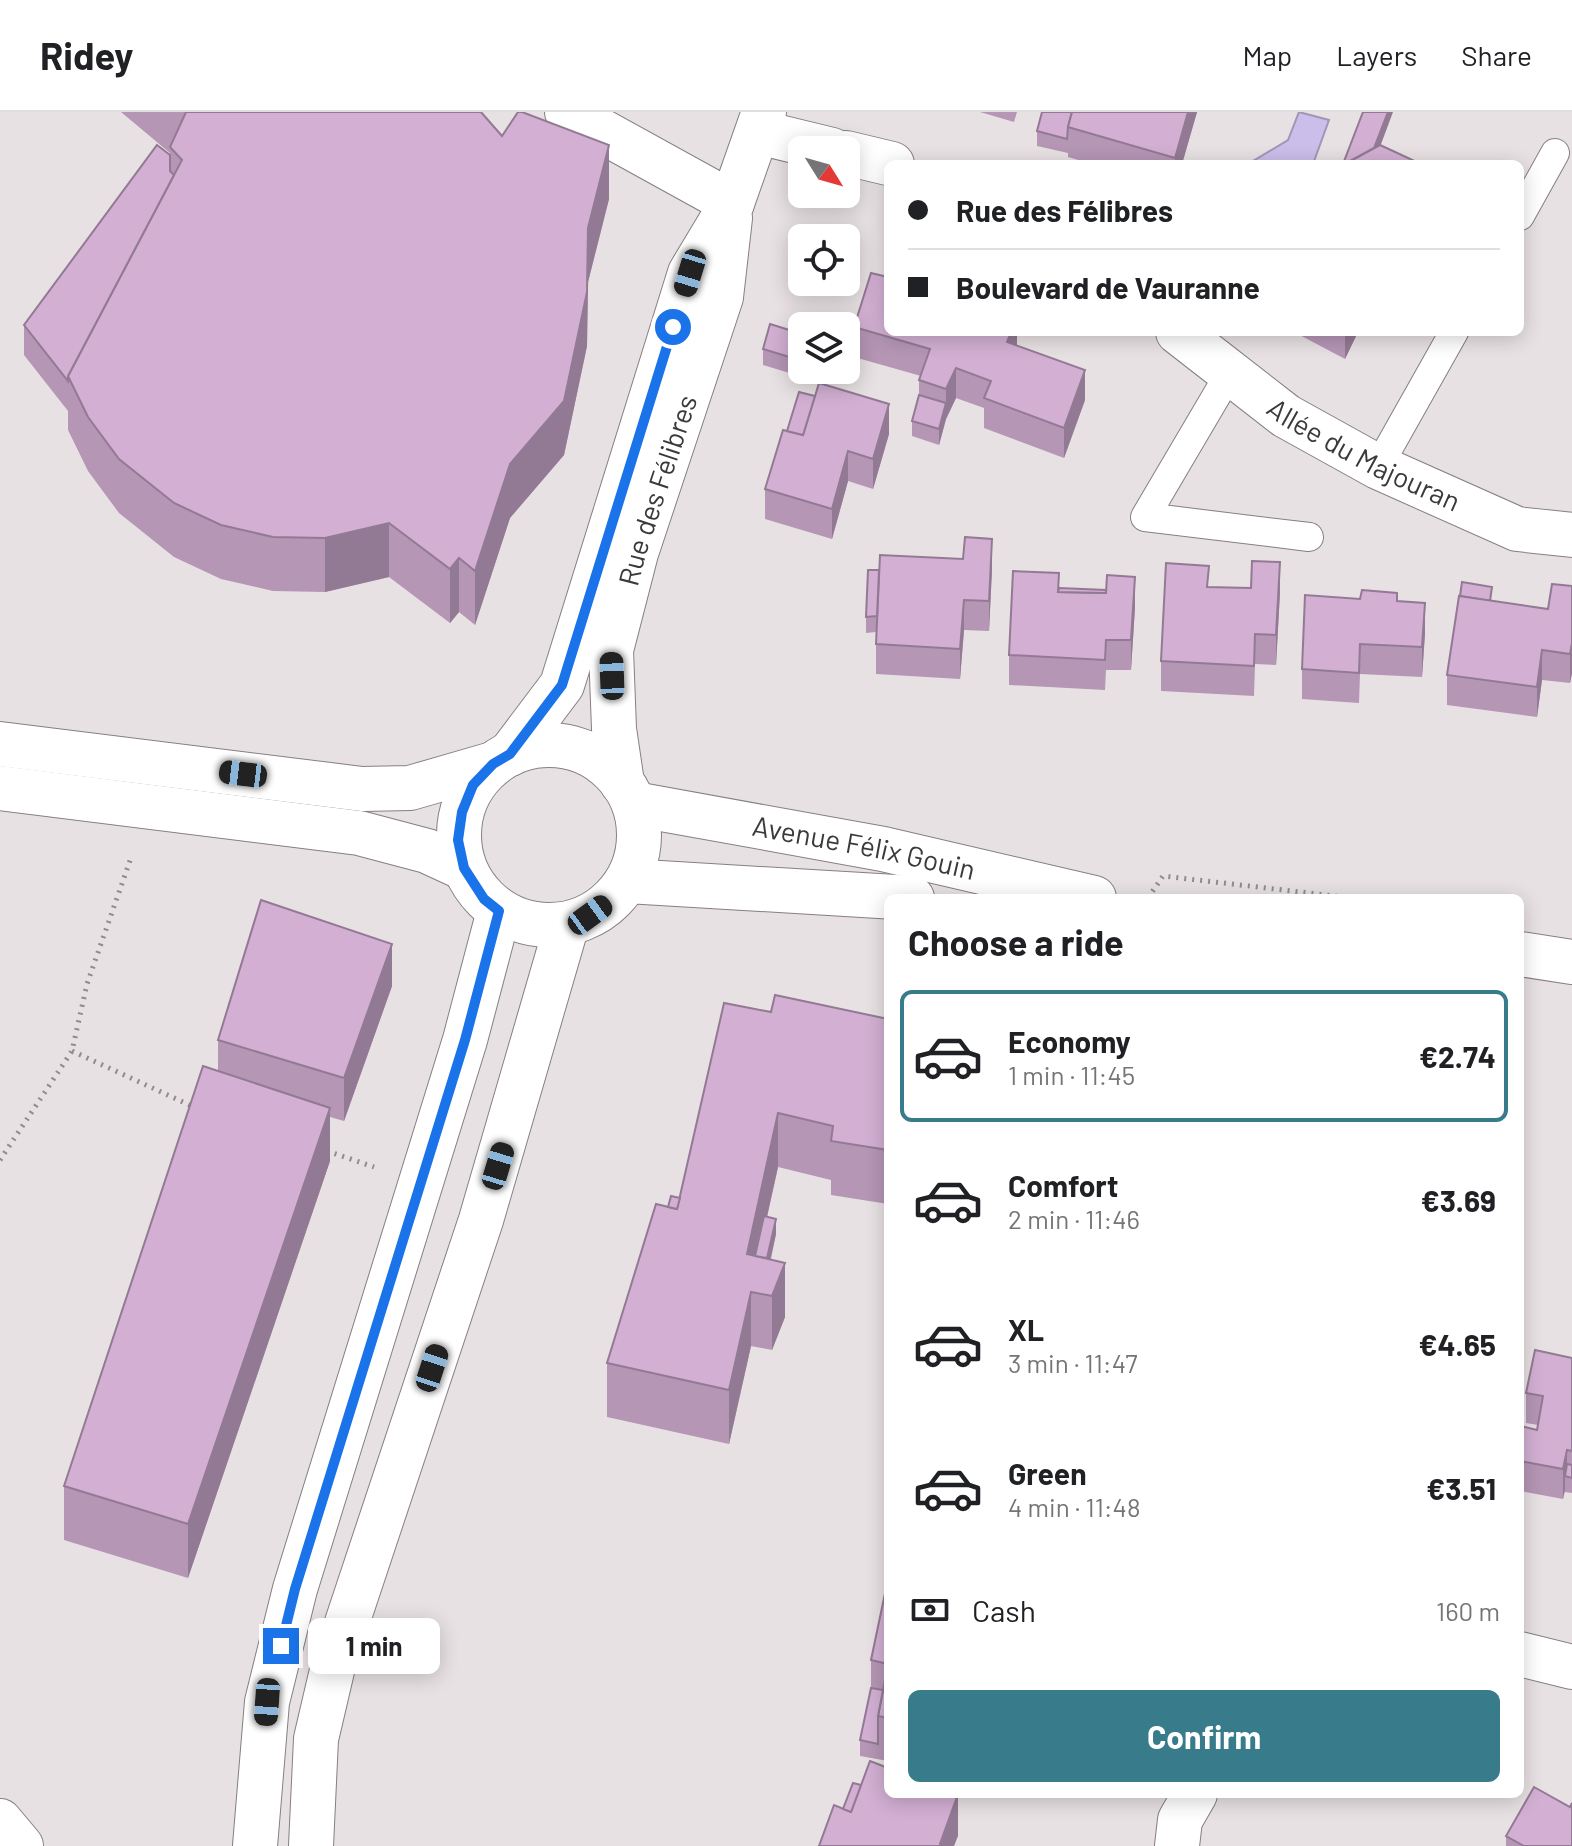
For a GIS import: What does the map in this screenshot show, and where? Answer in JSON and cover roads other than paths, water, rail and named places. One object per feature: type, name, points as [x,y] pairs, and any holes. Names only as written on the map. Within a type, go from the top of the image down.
[{"type":"street","points":[[567,112],[732,203]]},
{"type":"street","points":[[761,122],[796,136]]},
{"type":"street","name":"Rue des Félibres","points":[[502,759],[562,685],[690,273],[732,203],[761,122]]},
{"type":"street","points":[[860,156],[884,162]]},
{"type":"street","name":"Rue des Félibres","points":[[628,793],[614,729],[611,650],[636,553],[721,297],[732,203]]},
{"type":"street","name":"Allée du Majouran","points":[[1183,336],[1286,416],[1378,467],[1517,529],[1572,535]]},
{"type":"street","points":[[0,744],[362,789],[410,788],[534,746],[559,746],[583,752],[605,765],[628,793],[638,843],[627,881],[611,900],[590,915],[567,924],[532,923],[499,911],[484,899],[464,868],[458,840],[462,812],[473,785],[502,759]]},
{"type":"street","points":[[0,788],[359,833],[427,851],[464,868]]},
{"type":"street","name":"Avenue Félix Gouin","points":[[628,793],[1077,894]]},
{"type":"street","name":"Avenue Félix Gouin","points":[[627,881],[884,896]]},
{"type":"street","points":[[255,1846],[267,1702],[295,1589],[465,1040],[499,911]]},
{"type":"street","points":[[311,1846],[316,1739],[334,1662],[481,1220],[567,924]]},
{"type":"street","points":[[1524,955],[1572,962]]},
{"type":"street","points":[[1524,1655],[1572,1667]]},
{"type":"street","points":[[1177,1846],[1180,1820],[1193,1798]]},
{"type":"street","points":[[0,1821],[21,1846]]},
{"type":"lane","points":[[1524,209],[1555,153]]},
{"type":"lane","points":[[1378,467],[1452,336]]},
{"type":"lane","points":[[1231,371],[1145,517],[1309,537]]}]
